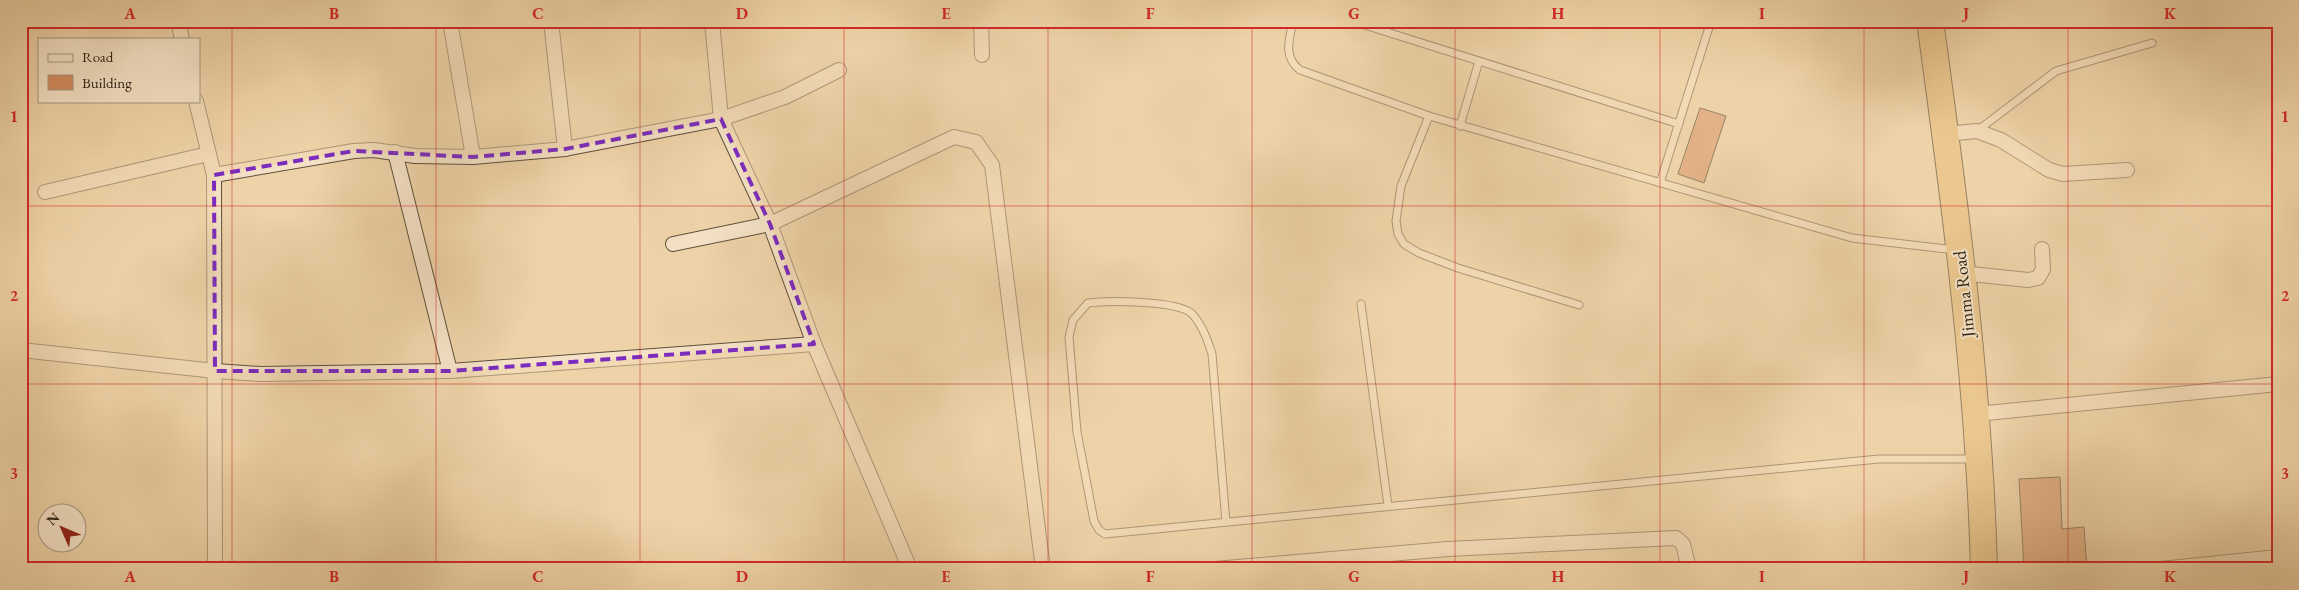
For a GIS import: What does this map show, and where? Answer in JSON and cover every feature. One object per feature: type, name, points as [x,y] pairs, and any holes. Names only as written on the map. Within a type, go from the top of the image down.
[{"type":"highway","name":"Jimma Road","points":[[1930,21],[1977,414],[1984,569]]},
{"type":"street","points":[[178,21],[182,38]]},
{"type":"street","points":[[450,21],[473,157]]},
{"type":"street","points":[[551,21],[565,149]]},
{"type":"street","points":[[712,21],[721,119],[770,224],[814,344],[910,569]]},
{"type":"street","points":[[981,21],[982,55]]},
{"type":"street","points":[[214,175],[354,151],[374,150],[415,156],[473,157],[565,149],[721,119],[784,97],[839,70]]},
{"type":"street","points":[[196,102],[214,175],[216,371],[215,569]]},
{"type":"street","points":[[1945,134],[1976,131],[2001,140],[2049,170],[2063,174],[2127,170]]},
{"type":"street","points":[[673,244],[770,224],[954,138],[976,142],[992,165],[1043,569]]},
{"type":"street","points":[[395,152],[450,371]]},
{"type":"street","points":[[45,192],[208,154]]},
{"type":"street","points":[[1960,262],[2028,280],[2038,278],[2043,269],[2042,249]]},
{"type":"street","points":[[21,350],[260,374],[450,371],[814,344]]},
{"type":"street","points":[[1977,414],[2278,384]]},
{"type":"street","points":[[1215,569],[1448,550],[1676,538],[1681,540],[1689,569]]},
{"type":"street","points":[[2161,569],[2278,557]]},
{"type":"lane","points":[[1293,21],[1288,45],[1289,56],[1293,64],[1300,70],[1460,126],[1852,238],[1960,262]]},
{"type":"lane","points":[[1352,21],[1679,124]]},
{"type":"lane","points":[[1660,183],[1711,21]]},
{"type":"lane","points":[[1976,131],[2056,71],[2152,42]]},
{"type":"lane","points":[[1460,126],[1479,61]]},
{"type":"lane","points":[[1429,116],[1401,186],[1396,221],[1398,234],[1404,244],[1419,253],[1458,268],[1579,306]]},
{"type":"lane","points":[[1226,522],[1212,354],[1208,338],[1192,313],[1180,307],[1108,300],[1088,303],[1073,320],[1069,337],[1077,432],[1094,522],[1098,530],[1105,534],[1879,459],[1980,459]]},
{"type":"lane","points":[[1361,304],[1388,506]]},
{"type":"highlighted area","points":[[721,119],[770,224],[814,344],[450,371],[215,371],[214,175],[354,151],[473,157],[565,149]]},
{"type":"building","points":[[1700,108],[1726,116],[1704,183],[1678,174]]},
{"type":"building","points":[[2060,477],[2062,529],[2084,527],[2087,569],[2024,569],[2019,479]]}]
